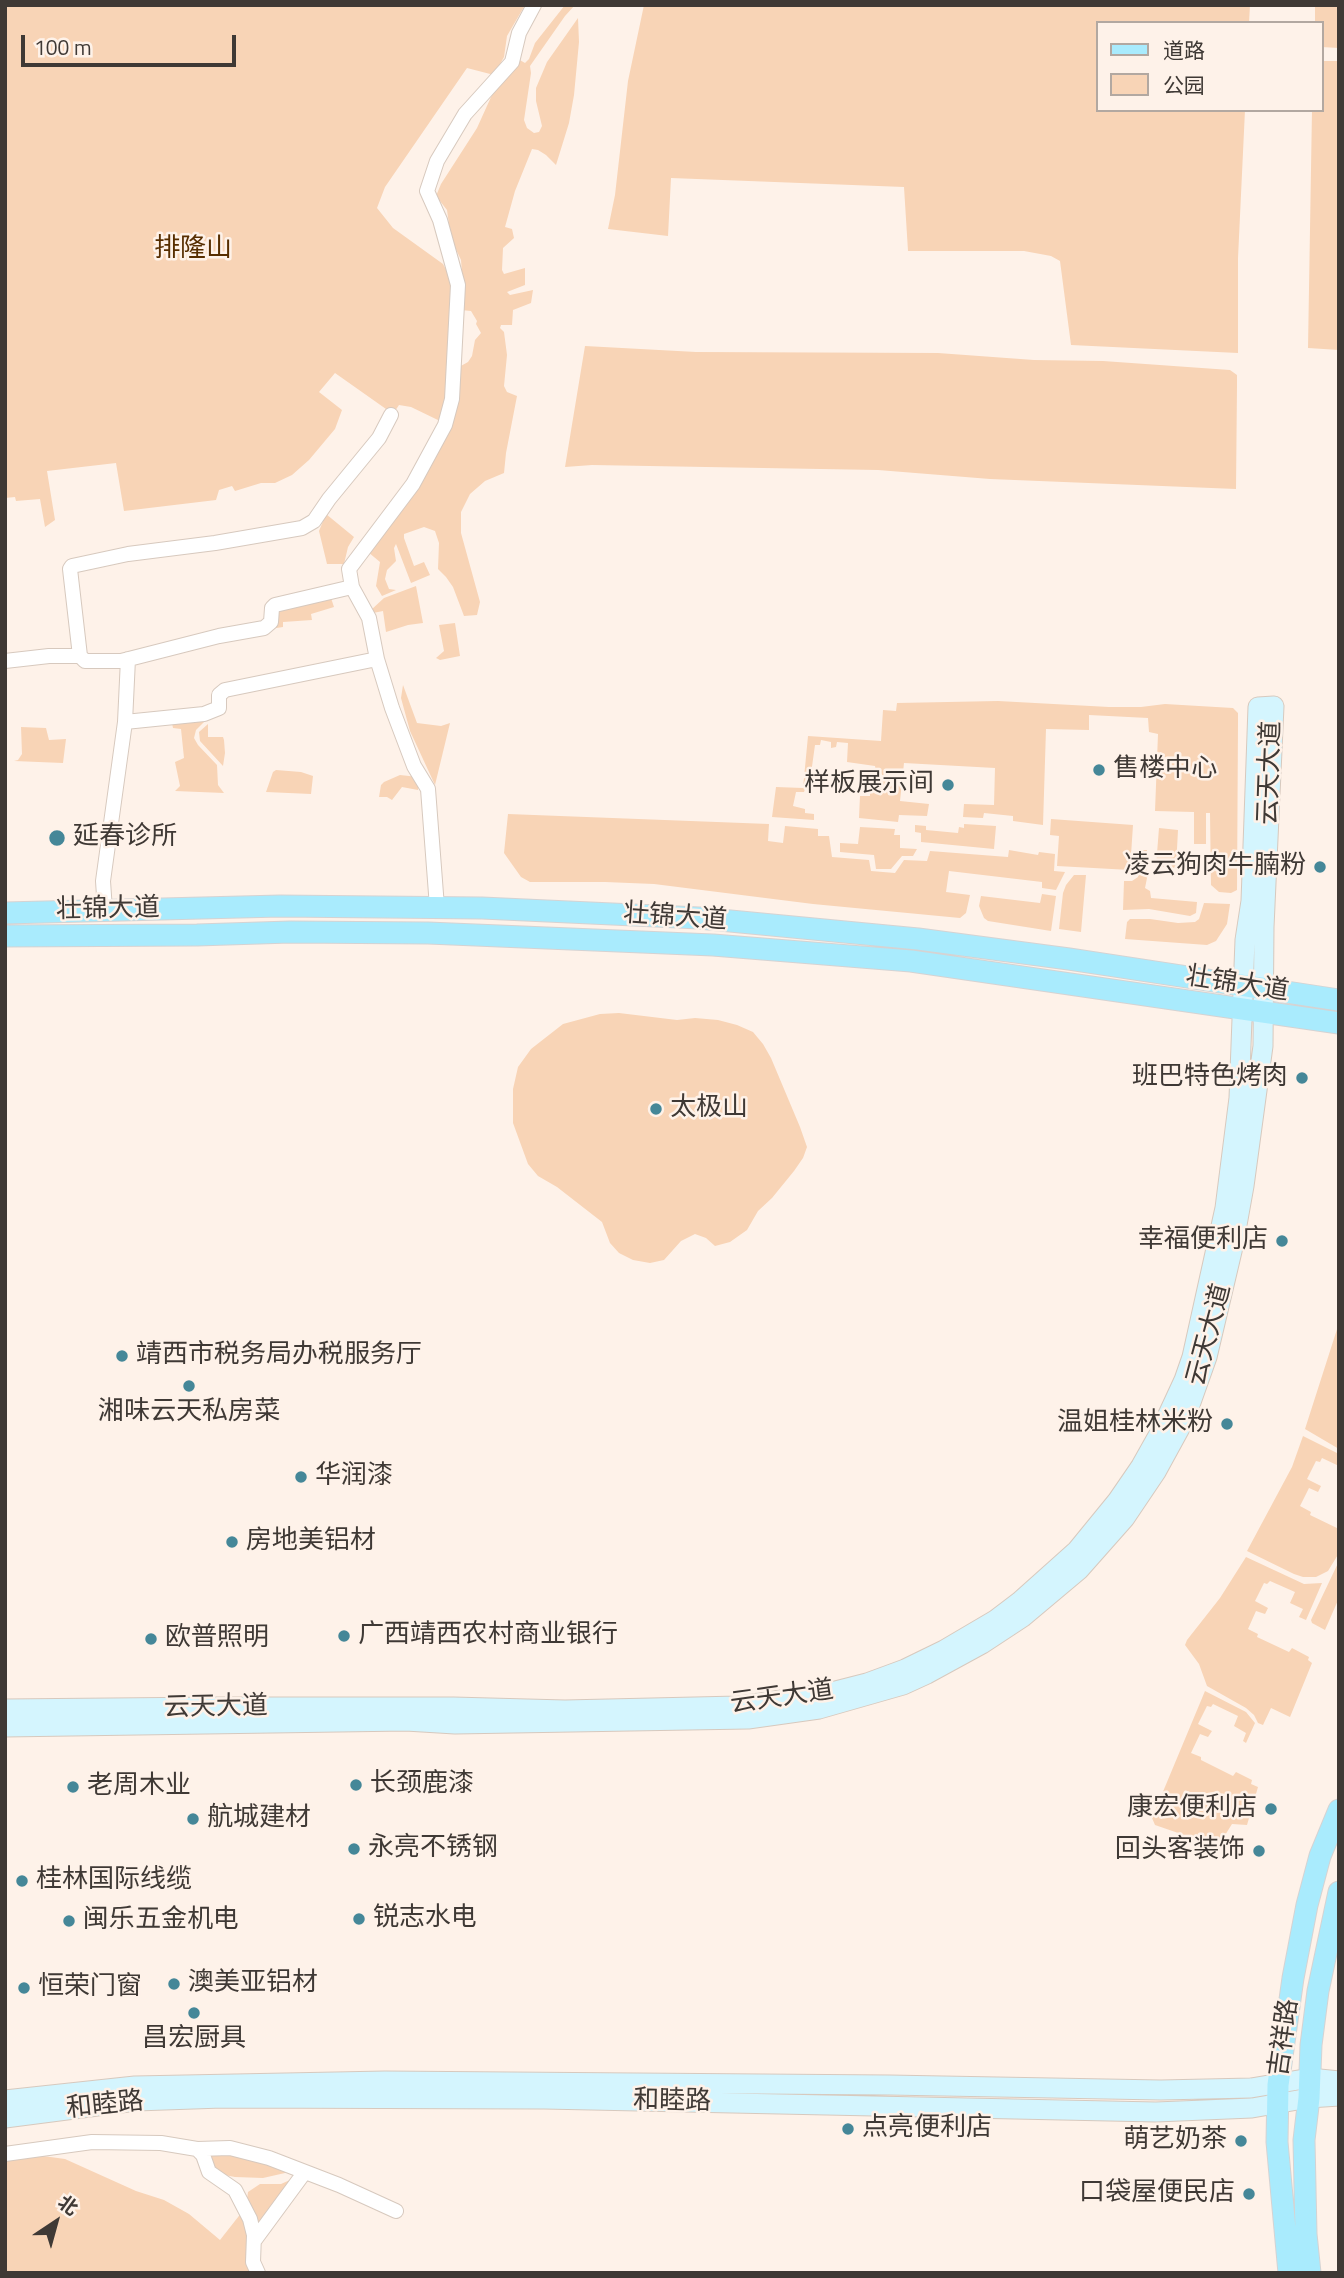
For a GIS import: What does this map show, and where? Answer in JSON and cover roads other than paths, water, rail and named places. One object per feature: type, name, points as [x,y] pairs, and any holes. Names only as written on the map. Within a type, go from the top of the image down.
[{"type":"main road","name":"云天大道","points":[[5,1709],[453,1707],[565,1710],[738,1706],[803,1698],[857,1686],[905,1669],[944,1650],[1007,1611],[1077,1550],[1122,1494],[1166,1421],[1192,1357],[1225,1208],[1239,1098],[1245,940],[1251,901],[1258,707],[1274,706],[1260,1070],[1233,1247],[1207,1357],[1185,1419],[1167,1454],[1125,1518],[1097,1551],[1023,1618],[928,1674],[883,1692],[819,1709],[748,1719],[5,1727]]},
{"type":"main road","name":"壮锦大道","points":[[5,913],[280,906],[437,907],[699,918],[918,939],[1339,1000]]},
{"type":"main road","name":"壮锦大道","points":[[5,936],[428,933],[713,945],[911,961],[1339,1023]]},
{"type":"main road","name":"吉祥路","points":[[1289,2273],[1284,2234],[1278,2095],[1293,1978],[1307,1905],[1320,1856],[1339,1810]]},
{"type":"main road","name":"吉祥路","points":[[1310,2273],[1306,2234],[1304,2140],[1311,2045],[1318,1992],[1339,1892]]},
{"type":"main road","name":"和睦路","points":[[5,2101],[135,2086],[385,2081],[876,2085],[1278,2095]]},
{"type":"main road","name":"和睦路","points":[[5,2118],[136,2101],[222,2098],[557,2099],[1214,2111],[1339,2081]]},
{"type":"main road","name":"和睦路","points":[[1309,2088],[1339,2096]]},
{"type":"street","points":[[437,907],[428,789],[412,759],[377,659],[369,618],[348,575],[351,564],[413,484],[433,450],[451,408],[458,285],[440,220],[427,191],[441,154],[465,114],[512,62],[519,33],[534,5]]},
{"type":"street","points":[[352,587],[275,605],[272,608],[271,622],[264,628],[219,636],[121,662],[82,660],[71,578],[72,566],[128,554],[302,528],[314,521],[379,438],[391,415]]},
{"type":"street","points":[[5,661],[80,656]]},
{"type":"street","points":[[105,910],[105,867],[125,722],[128,659]]},
{"type":"street","points":[[125,722],[204,714],[219,708],[219,695],[225,690],[377,659]]},
{"type":"street","points":[[5,2154],[92,2143],[161,2143],[197,2149],[219,2147],[245,2151],[339,2185],[396,2211]]},
{"type":"street","points":[[197,2149],[203,2155],[209,2172],[235,2190],[250,2219],[254,2241],[253,2262],[258,2273]]},
{"type":"street","points":[[254,2241],[304,2173]]},
{"type":"place","name":"售楼中心","points":[[1099,770]]},
{"type":"place","name":"样板展示间","points":[[948,785]]},
{"type":"place","name":"延春诊所","points":[[57,838]]},
{"type":"place","name":"凌云狗肉牛腩粉","points":[[1320,867]]},
{"type":"place","name":"班巴特色烤肉","points":[[1302,1078]]},
{"type":"place","name":"太极山","points":[[656,1109]]},
{"type":"place","name":"幸福便利店","points":[[1282,1241]]},
{"type":"place","name":"靖西市税务局办税服务厅","points":[[122,1356]]},
{"type":"place","name":"湘味云天私房菜","points":[[189,1386]]},
{"type":"place","name":"温姐桂林米粉","points":[[1227,1424]]},
{"type":"place","name":"华润漆","points":[[301,1477]]},
{"type":"place","name":"房地美铝材","points":[[232,1542]]},
{"type":"place","name":"广西靖西农村商业银行","points":[[344,1636]]},
{"type":"place","name":"欧普照明","points":[[151,1639]]},
{"type":"place","name":"长颈鹿漆","points":[[356,1785]]},
{"type":"place","name":"老周木业","points":[[73,1787]]},
{"type":"place","name":"康宏便利店","points":[[1271,1809]]},
{"type":"place","name":"航城建材","points":[[193,1819]]},
{"type":"place","name":"永亮不锈钢","points":[[354,1849]]},
{"type":"place","name":"回头客装饰","points":[[1259,1851]]},
{"type":"place","name":"桂林国际线缆","points":[[22,1881]]},
{"type":"place","name":"锐志水电","points":[[359,1919]]},
{"type":"place","name":"闽乐五金机电","points":[[69,1921]]},
{"type":"place","name":"澳美亚铝材","points":[[174,1984]]},
{"type":"place","name":"恒荣门窗","points":[[24,1988]]},
{"type":"place","name":"昌宏厨具","points":[[194,2013]]},
{"type":"place","name":"点亮便利店","points":[[848,2129]]},
{"type":"place","name":"萌艺奶茶","points":[[1241,2141]]},
{"type":"place","name":"口袋屋便民店","points":[[1249,2194]]},
{"type":"park label","name":"排隆山","points":[[193,250]]}]
